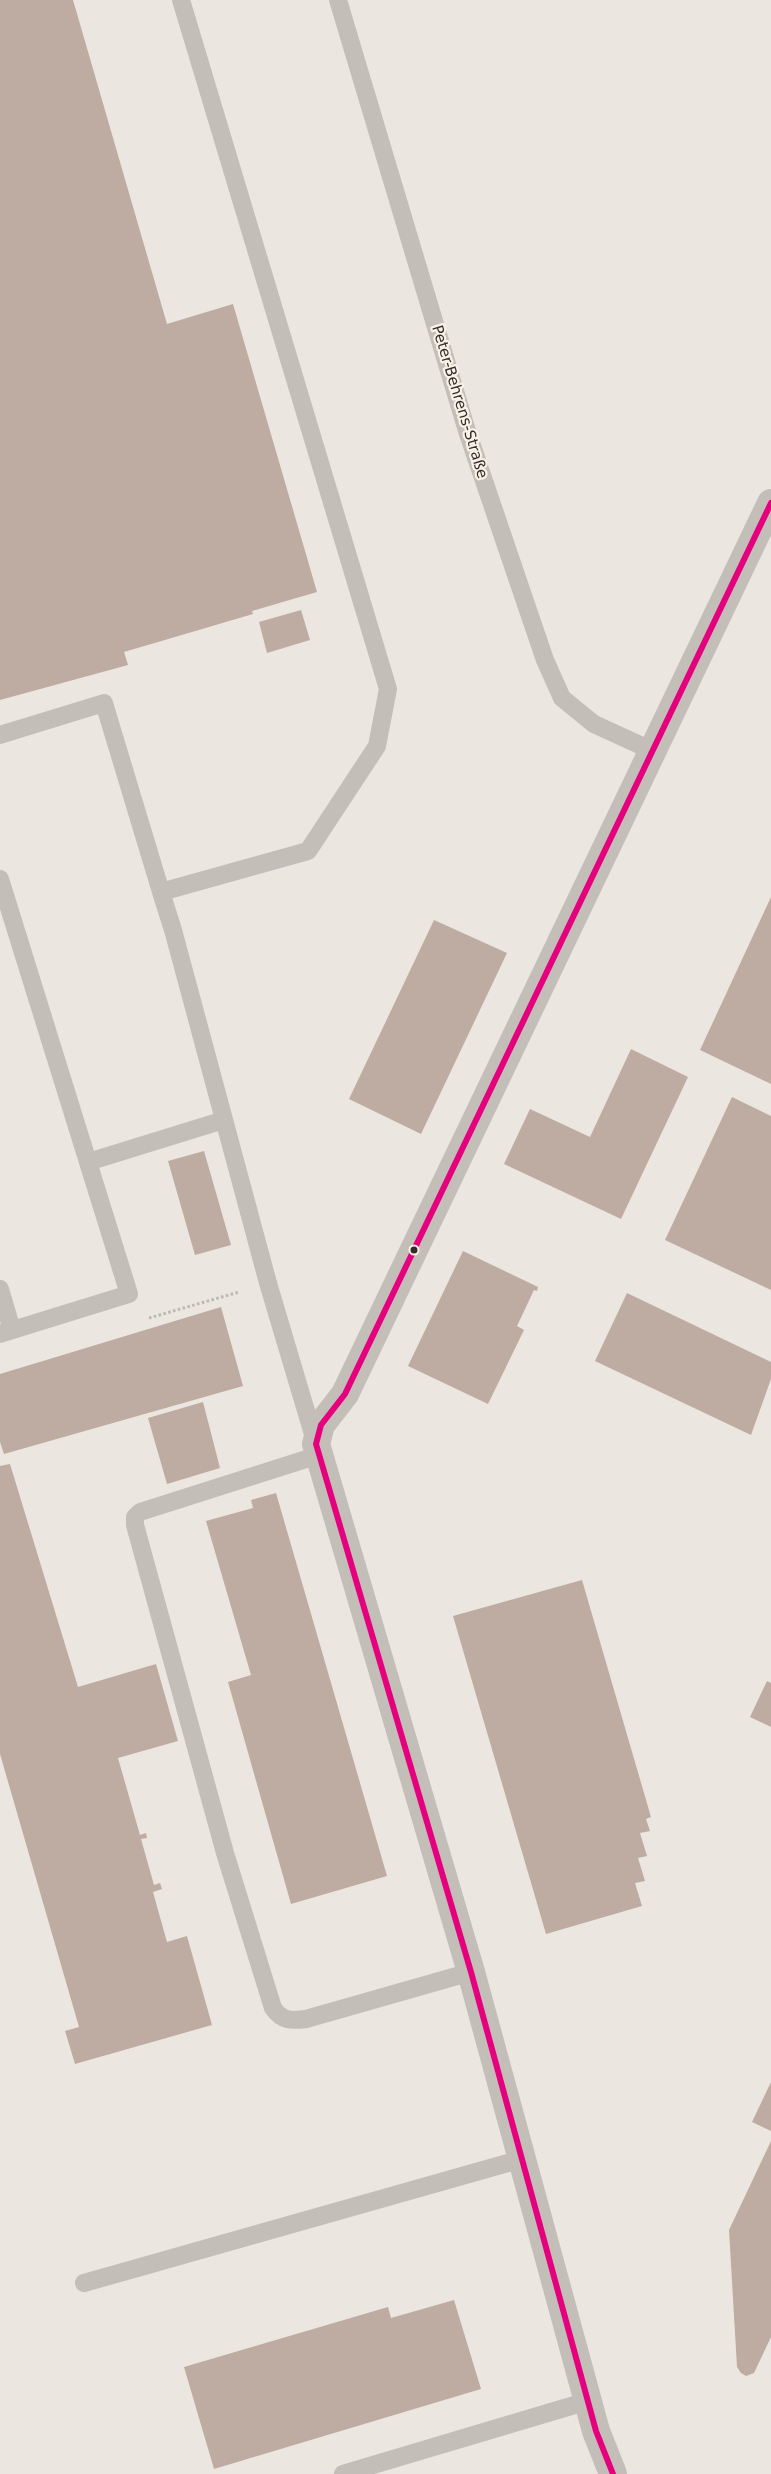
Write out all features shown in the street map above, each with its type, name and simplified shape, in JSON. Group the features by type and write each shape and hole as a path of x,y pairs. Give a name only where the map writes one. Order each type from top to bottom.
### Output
{"street":[{"path":"613,2474 596,2431 471,1972 317,1449 321,1426 345,1394 771,503"}],"lane":[{"path":"161,892 308,852 376,746 388,689 181,0"},
{"name":"Peter-Behrens-Straße","path":"338,0 467,431 546,660 562,698 594,724 653,751"},
{"path":"0,735 104,703 174,930 268,1283 317,1449 140,1512 135,1517 135,1525 225,1853 273,2008 279,2016 289,2021 306,2019 471,1972"},
{"path":"0,879 129,1294 6,1332 0,1289"},
{"path":"88,1162 224,1120"},
{"path":"84,2283 522,2159"},
{"path":"343,2474 588,2401"}],"building":[{"path":"0,0 73,0 167,324 233,304 317,592 252,611 253,614 124,652 128,665 0,700"},
{"path":"301,610 310,640 267,653 259,622"},
{"path":"771,897 771,1084 700,1050"},
{"path":"434,920 507,953 421,1134 349,1099"},
{"path":"631,1049 688,1077 621,1219 504,1164 530,1109 590,1137"},
{"path":"732,1097 771,1116 771,1290 665,1240"},
{"path":"204,1151 231,1245 195,1255 168,1161"},
{"path":"463,1251 538,1287 537,1291 534,1290 517,1326 524,1330 488,1404 408,1366"},
{"path":"627,1293 771,1362 771,1379 751,1435 595,1361"},
{"path":"221,1307 243,1386 4,1454 0,1442 0,1374"},
{"path":"203,1402 220,1468 167,1484 148,1418"},
{"path":"10,1464 78,1687 156,1664 178,1741 118,1758 140,1835 146,1833 147,1838 141,1839 154,1885 160,1883 162,1889 153,1892 167,1942 187,1936 212,2025 75,2064 65,2031 79,2027 0,1754 0,1466"},
{"path":"276,1493 387,1876 291,1904 228,1682 251,1675 206,1521 253,1508 251,1500"},
{"path":"582,1580 651,1817 646,1819 650,1831 640,1833 647,1856 638,1858 645,1881 635,1883 642,1906 546,1934 453,1616"},
{"path":"767,1681 771,1683 771,1727 750,1717"},
{"path":"771,2082 771,2131 752,2122"},
{"path":"771,2141 771,2337 754,2373 746,2376 737,2367 729,2230"},
{"path":"454,2300 481,2389 214,2469 184,2367 388,2307 391,2318"}],"transit line":[{"path":"613,2474 596,2431 471,1972 316,1444 321,1425 345,1394 771,503"}]}
